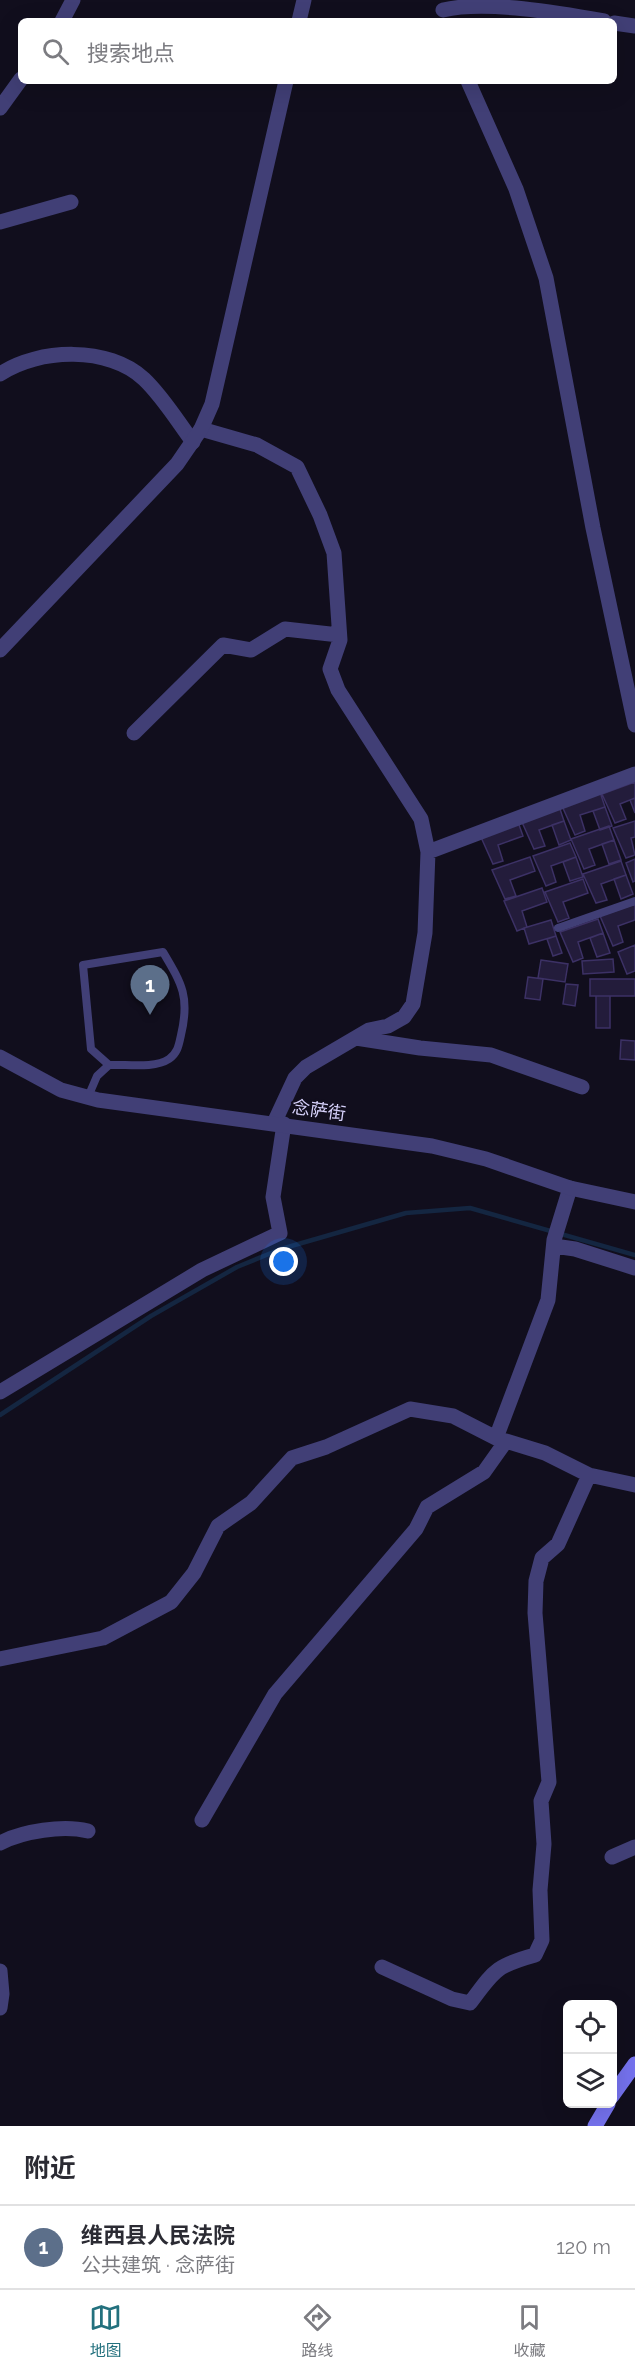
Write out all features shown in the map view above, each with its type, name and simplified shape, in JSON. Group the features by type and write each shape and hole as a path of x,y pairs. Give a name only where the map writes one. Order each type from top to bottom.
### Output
{"main road":[{"path":"617,2089 635,2064"},
{"path":"595,2126 605,2108"}],"street":[{"path":"64,18 73,0"},
{"path":"300,18 304,0"},
{"path":"443,10 463,5 588,18"},
{"path":"617,23 635,26"},
{"path":"0,108 18,83"},
{"path":"0,650 177,464 197,436 212,404 285,84"},
{"path":"469,84 516,189 546,278 593,528 635,725"},
{"path":"0,222 71,202"},
{"path":"0,374 51,355 98,357 129,368 145,380 197,436 257,445 297,467 320,515 334,553 339,635 330,669 338,690 421,819 428,852 425,933 413,1004 404,1017 323,1055 295,1078 279,1123 273,1197 280,1233 184,1280 0,1392"},
{"path":"134,733 224,645 251,650 285,630 339,635"},
{"path":"428,852 635,774"},
{"path":"356,1038 491,1055 582,1087"},
{"name":"念萨街","path":"0,1058 61,1090 88,1097 432,1146 486,1159 570,1188 635,1202"},
{"path":"202,1820 275,1694 409,1538 428,1507 484,1472 501,1439 548,1300 554,1243 570,1188"},
{"path":"554,1243 635,1268"},
{"path":"0,1659 103,1638 171,1602 194,1574 218,1526 251,1503 292,1458 326,1447 410,1409 453,1416 501,1439 545,1453 589,1475 635,1485"},
{"path":"382,1967 452,1999 470,2003 489,1975 507,1963 535,1955 542,1940 540,1890 544,1844 541,1801 549,1782 535,1613 536,1581 542,1558 558,1544 589,1475"},
{"path":"0,1843 10,1838 72,1828 88,1831"},
{"path":"612,1857 635,1847"},
{"path":"0,1977 0,2008"}],"lane":[{"path":"558,928 635,901"},
{"path":"88,1097 98,1076 109,1065 158,1064 168,1060 177,1051 187,1011 180,981 164,952 83,965 91,1049 109,1065"}],"building":[{"path":"635,782 635,798 620,804 626,819 615,823 602,794"},
{"path":"600,792 605,807 580,815 585,831 575,835 562,806"},
{"path":"635,798 635,813 630,800"},
{"path":"559,806 564,821 539,830 545,846 534,849 521,820"},
{"path":"605,807 612,826 600,830 593,811"},
{"path":"564,821 571,840 559,845 552,825"},
{"path":"635,821 635,837 631,838 635,855 626,858 613,828"},
{"path":"518,822 523,836 498,845 503,861 493,864 480,835"},
{"path":"609,826 614,840 589,849 595,865 584,869 571,839"},
{"path":"614,840 621,860 609,864 602,844"},
{"path":"570,843 576,857 551,866 556,882 546,886 533,856"},
{"path":"530,857 535,871 510,880 516,896 505,899 492,870"},
{"path":"576,857 583,877 570,881 563,862"},
{"path":"635,859 635,881 633,882 626,863"},
{"path":"621,861 626,875 601,884 607,900 596,903 583,874"},
{"path":"626,875 633,894 621,899 614,879"},
{"path":"583,879 588,893 563,902 569,918 558,922 545,892"},
{"path":"542,888 547,902 522,911 527,927 517,931 504,901"},
{"path":"635,904 635,920 618,926 623,942 613,946 600,916"},
{"path":"598,919 603,933 578,942 583,958 573,962 560,932"},
{"path":"551,920 556,936 529,944 524,928"},
{"path":"603,933 610,953 597,957 590,938"},
{"path":"556,936 562,953 553,956 547,939"},
{"path":"635,945 635,971 627,974 618,952"},
{"path":"613,959 614,972 583,974 582,961"},
{"path":"541,960 568,964 565,982 538,978"},
{"path":"528,977 543,979 540,1000 525,998"},
{"path":"590,979 635,979 635,996 590,996"},
{"path":"566,984 578,985 575,1006 563,1004"},
{"path":"596,996 610,996 610,1028 596,1028"},
{"path":"621,1040 635,1041 635,1060 620,1059"}],"waterway":[{"path":"0,1415 151,1316 237,1267 281,1249 406,1213 470,1208 635,1255"}],"place":[{"name":"维西县人民法院","path":"150,1015"}]}
